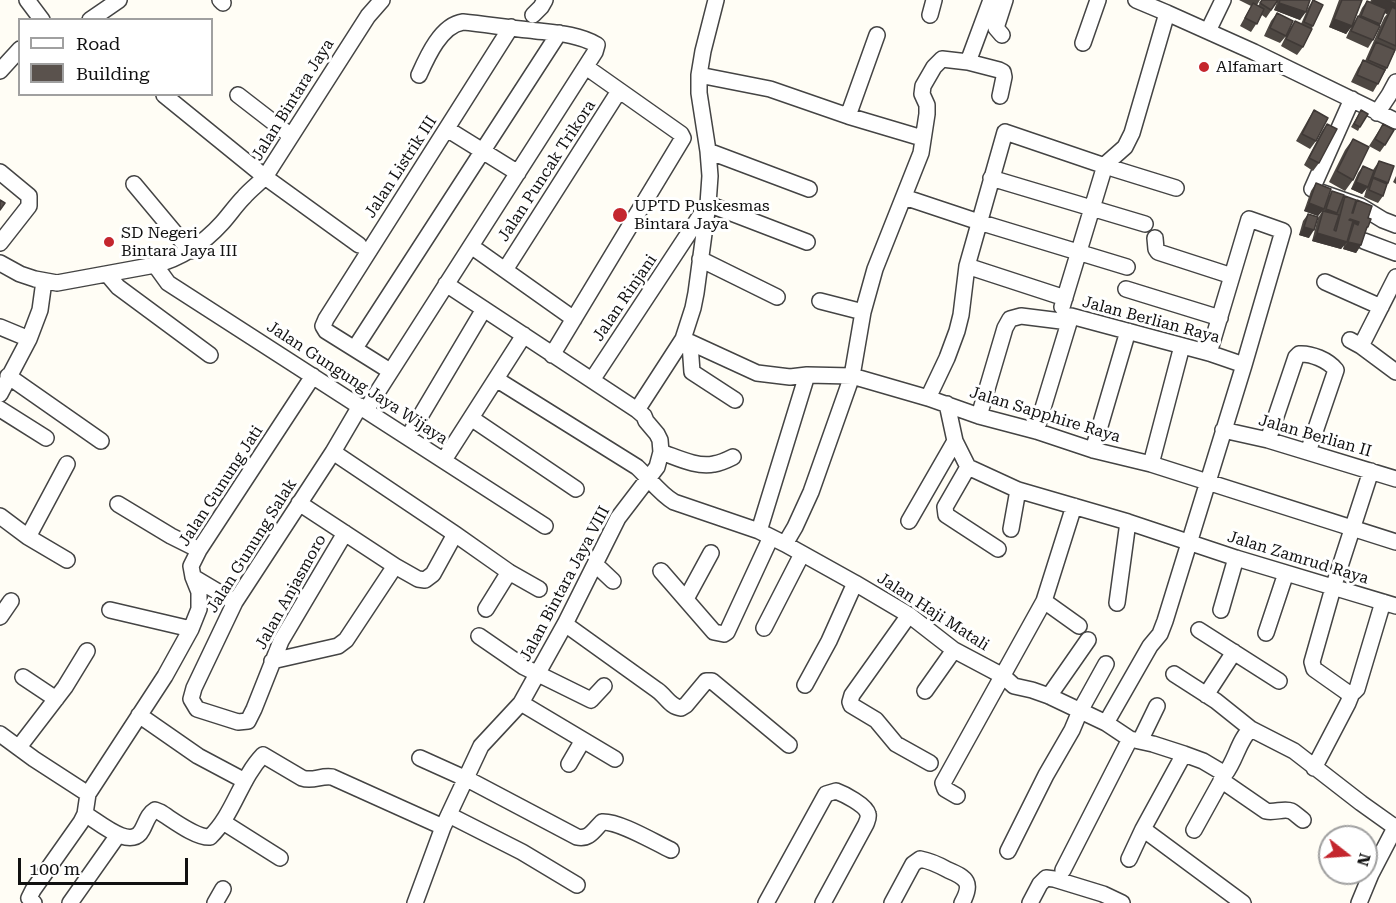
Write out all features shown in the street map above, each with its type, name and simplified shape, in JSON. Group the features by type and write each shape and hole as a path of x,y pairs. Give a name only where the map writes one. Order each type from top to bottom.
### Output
{"street":[{"path":"27,0 40,18"},
{"path":"93,18 118,0"},
{"name":"Jalan Bintara Jaya","path":"0,263 20,274 57,283 154,266 190,251 206,239 243,197 265,177 363,24 382,0"},
{"path":"533,15 545,0"},
{"path":"716,0 699,75 699,93 710,176 708,204 687,341 692,372 735,400"},
{"path":"968,62 991,0"},
{"path":"1002,35 996,28 996,24 1005,0"},
{"path":"1083,43 1098,0"},
{"path":"1208,31 1223,0"},
{"path":"1144,1 1396,121"},
{"path":"966,266 1063,303 1105,166 1125,147 1132,133 1167,13"},
{"path":"390,371 355,348 559,33 456,23 437,42 419,75"},
{"name":"Jalan Listrik III","path":"355,348 326,331 323,326 511,27"},
{"name":"Jalan Gunung Salak","path":"197,709 191,699 194,688 235,602 333,452 390,371 596,52 597,45 589,40 559,33"},
{"path":"848,116 878,35"},
{"path":"0,71 18,51"},
{"path":"785,544 811,492 852,376 863,312 881,250 921,153 927,114 927,105 922,94 926,80 942,59 968,62 1003,72 1000,96"},
{"path":"586,67 683,135 704,130"},
{"path":"699,75 770,89 922,138"},
{"path":"1377,113 1396,82"},
{"name":"Jalan Puncak Trikora","path":"505,270 619,91"},
{"path":"238,95 291,136"},
{"path":"165,96 265,177 358,245"},
{"path":"1352,99 1312,189 1360,207 1396,225"},
{"path":"447,129 518,173"},
{"path":"928,398 950,352 957,331 966,266 1005,132 1176,188"},
{"path":"552,354 683,141 683,135"},
{"path":"708,151 809,189"},
{"path":"0,172 28,196 30,201 29,206 0,243"},
{"path":"991,178 1145,224"},
{"path":"134,184 190,251"},
{"path":"904,196 979,222 1127,267"},
{"path":"708,204 807,242"},
{"name":"Jalan Rinjani","path":"592,380 708,204"},
{"path":"1106,723 1150,646 1160,634 1165,621 1283,231 1249,219 1209,353"},
{"path":"1155,238 1158,252 1232,276"},
{"path":"1364,241 1396,253"},
{"path":"471,246 574,319"},
{"path":"700,259 777,297"},
{"name":"Jalan Gungung Jaya Wijaya","path":"154,266 168,283 545,526"},
{"path":"103,275 116,290 164,331"},
{"path":"1396,277 1381,307 1355,343 1396,372"},
{"path":"0,394 29,339 40,310 44,281"},
{"path":"1325,282 1381,307"},
{"path":"446,284 637,410 657,434 661,452 706,465 713,465 733,457"},
{"path":"1126,289 1220,318"},
{"path":"116,290 210,355"},
{"path":"820,301 863,312"},
{"path":"408,437 484,309"},
{"name":"Jalan Berlian Raya","path":"979,416 1005,328 1010,320 1021,316 1069,322 1071,316 1209,353 1244,365"},
{"path":"1036,431 1069,322"},
{"path":"0,327 29,339"},
{"path":"1093,450 1128,331"},
{"path":"444,460 524,335"},
{"path":"637,410 687,341"},
{"name":"Jalan Sapphire Raya","path":"687,341 757,373 790,376 852,376 1093,450 1151,464 1396,542"},
{"path":"1151,464 1182,346"},
{"path":"1268,440 1296,357 1303,353 1332,365 1336,370 1308,452"},
{"path":"661,572 714,632 721,634 727,632 765,534 807,375"},
{"path":"8,376 100,441"},
{"name":"Jalan Gunung Jati","path":"88,794 165,676 190,629 199,609 199,592 191,566 199,550 313,376"},
{"name":"Jalan Haji Matali","path":"496,379 637,467 665,496 674,502 765,534 785,544 909,615 954,650 1003,676 1014,686 1049,696 1106,723 1135,740 1203,761 1266,811 1291,811 1304,820"},
{"path":"947,404 955,441 969,467 944,510 946,515 998,549"},
{"path":"0,409 46,438"},
{"path":"471,418 576,489"},
{"name":"Jalan Berlian II","path":"1223,430 1268,440 1396,479"},
{"path":"909,521 955,441"},
{"path":"333,452 509,572 538,589"},
{"name":"Jalan Bintara Jaya VIII","path":"415,903 446,821 481,746 521,703 565,624 618,518 657,467 661,452"},
{"path":"28,537 67,464"},
{"name":"Jalan Zamrud Raya","path":"969,467 1018,490 1390,604"},
{"path":"1352,693 1348,693 1314,669 1312,662 1371,471"},
{"path":"1011,529 1018,490"},
{"path":"299,503 418,579 425,580 433,574 455,534"},
{"path":"118,504 199,550"},
{"path":"957,796 945,789 943,783 1044,601 1074,506"},
{"path":"0,516 28,537 67,560"},
{"path":"1117,603 1128,522"},
{"name":"Jalan Anjasmoro","path":"197,709 238,722 248,721 281,641 345,533"},
{"path":"686,599 711,552"},
{"path":"764,628 802,554"},
{"path":"1221,610 1236,558"},
{"path":"595,564 613,581"},
{"path":"272,661 338,646 346,640 395,566"},
{"path":"486,609 509,572"},
{"path":"1266,633 1286,573"},
{"path":"193,578 235,602"},
{"path":"806,685 855,583"},
{"path":"0,617 11,601"},
{"path":"1044,601 1079,626"},
{"path":"1314,768 1352,693 1357,689 1390,604"},
{"path":"110,610 190,629"},
{"path":"909,615 852,695 850,702 851,705 876,720 896,744 930,762"},
{"path":"565,624 663,694 676,708 686,705 706,681 712,681 789,745"},
{"path":"1199,630 1279,681"},
{"path":"479,636 524,667 591,699 604,686"},
{"path":"1049,696 1088,640"},
{"path":"925,691 954,650"},
{"path":"18,747 56,699 87,651"},
{"path":"1206,695 1234,652"},
{"path":"1008,850 1106,664"},
{"path":"1174,674 1251,729 1294,751 1396,827 1371,874 1359,903"},
{"path":"23,677 56,699"},
{"path":"521,703 615,759"},
{"path":"1063,870 1135,740 1157,706"},
{"path":"139,716 198,756 245,781"},
{"path":"1194,830 1231,766 1245,735 1251,729"},
{"path":"0,734 88,794 85,814 33,890 30,901"},
{"path":"569,764 583,740"},
{"path":"1129,859 1184,754"},
{"path":"85,814 118,835 129,839 140,834 151,813 155,810 207,838 223,822 245,781 263,755 302,778 309,780 332,777 522,852 577,885"},
{"path":"420,758 466,779 576,837 588,837 605,821 619,825 671,850"},
{"path":"766,903 826,794 836,791 863,806 868,817 823,903"},
{"path":"223,822 280,858"},
{"path":"1143,829 1243,903"},
{"path":"70,903 118,835"},
{"path":"891,903 913,864 920,859 962,876 967,883 968,893 962,903"},
{"path":"1030,903 1040,884 1046,878 1101,898 1122,903"},
{"path":"215,903 223,889"}],"building":[{"path":"1262,0 1278,0 1271,10 1260,3"},
{"path":"1280,0 1310,0 1306,12 1279,3"},
{"path":"1313,0 1323,5 1313,26 1304,22"},
{"path":"1342,0 1362,0 1352,26 1334,19"},
{"path":"1367,1 1386,9 1380,24 1361,16"},
{"path":"1253,3 1264,9 1257,24 1245,18"},
{"path":"1392,7 1396,9 1396,46 1378,38"},
{"path":"1277,13 1293,21 1286,36 1270,28"},
{"path":"1358,16 1380,26 1373,40 1351,31"},
{"path":"1295,21 1312,29 1303,47 1286,39"},
{"path":"1376,42 1395,50 1387,68 1368,60"},
{"path":"1363,60 1385,70 1378,84 1357,75"},
{"path":"1314,110 1328,118 1316,141 1302,134"},
{"path":"1361,110 1368,114 1360,127 1354,124"},
{"path":"1327,124 1337,129 1319,163 1309,158"},
{"path":"1383,124 1394,130 1385,145 1375,139"},
{"path":"1353,139 1369,147 1353,180 1337,171"},
{"path":"1379,161 1394,166 1388,183 1373,177"},
{"path":"1363,166 1374,171 1368,187 1356,182"},
{"path":"1373,178 1387,184 1383,196 1369,190"},
{"path":"1316,183 1331,189 1324,209 1309,203"},
{"path":"1332,191 1344,195 1337,213 1326,209"},
{"path":"1345,196 1356,200 1352,213 1357,200 1372,206 1368,218 1371,219 1361,245 1348,242 1354,223 1358,225 1359,222 1350,219 1353,221 1347,242 1317,233 1323,211 1339,215 1334,230 1336,231"},
{"path":"0,200 5,203 0,210"},
{"path":"1308,214 1318,217 1314,230 1304,227"}],"place":[{"name":"Alfamart","path":"1204,67"},
{"name":"UPTD Puskesmas Bintara Jaya","path":"620,215"},
{"name":"SD Negeri Bintara Jaya III","path":"109,242"}]}
